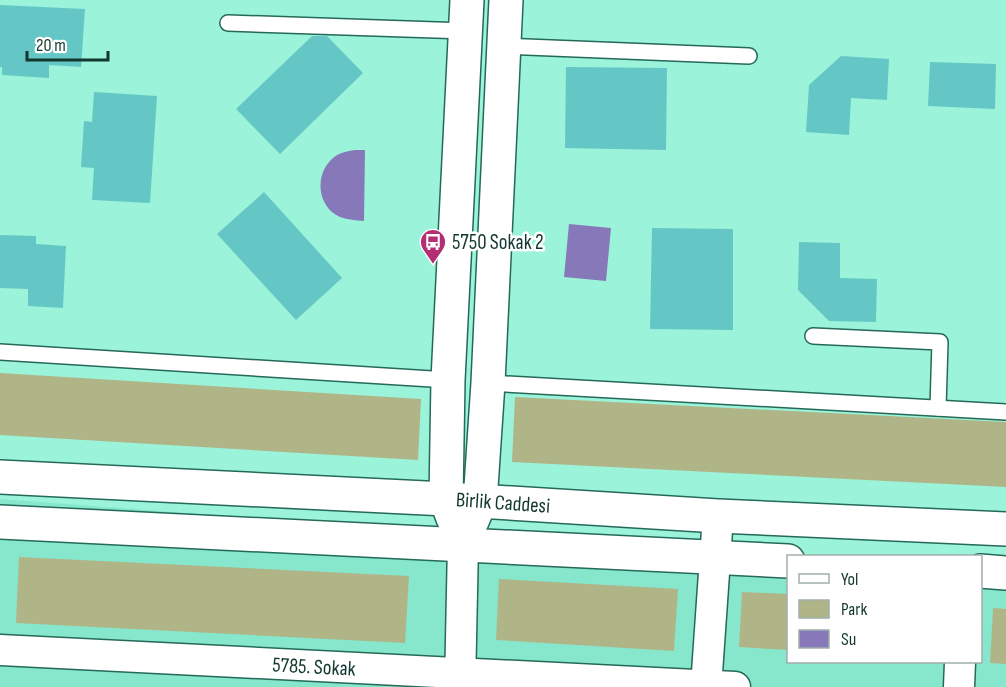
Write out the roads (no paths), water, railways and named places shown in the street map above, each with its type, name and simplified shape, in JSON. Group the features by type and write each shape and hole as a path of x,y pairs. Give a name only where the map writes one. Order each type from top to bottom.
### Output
{"street":[{"path":"461,681 463,544 480,502 488,382 506,0"},
{"path":"463,544 446,499 448,380 466,16"},
{"name":"Birlik Caddesi","path":"0,477 446,499 718,516 1006,529"},
{"path":"716,686 718,516"},
{"name":"Birlik Caddesi","path":"0,522 787,561"},
{"path":"982,571 1006,573"},
{"name":"5785. Sokak","path":"0,650 461,681 716,686"},
{"path":"959,687 960,663"}],"lane":[{"path":"228,23 466,16"},
{"path":"504,46 749,56"},
{"path":"813,336 940,342 938,408"},
{"path":"0,352 448,380"},
{"path":"488,382 1006,412"}],"water":[{"path":"355,150 365,150 364,221 343,218 332,212 321,190 321,181 327,165 338,155"},
{"path":"569,224 611,228 606,281 564,277"}],"place":[{"name":"5750 Sokak 2","path":"433,265"}]}
